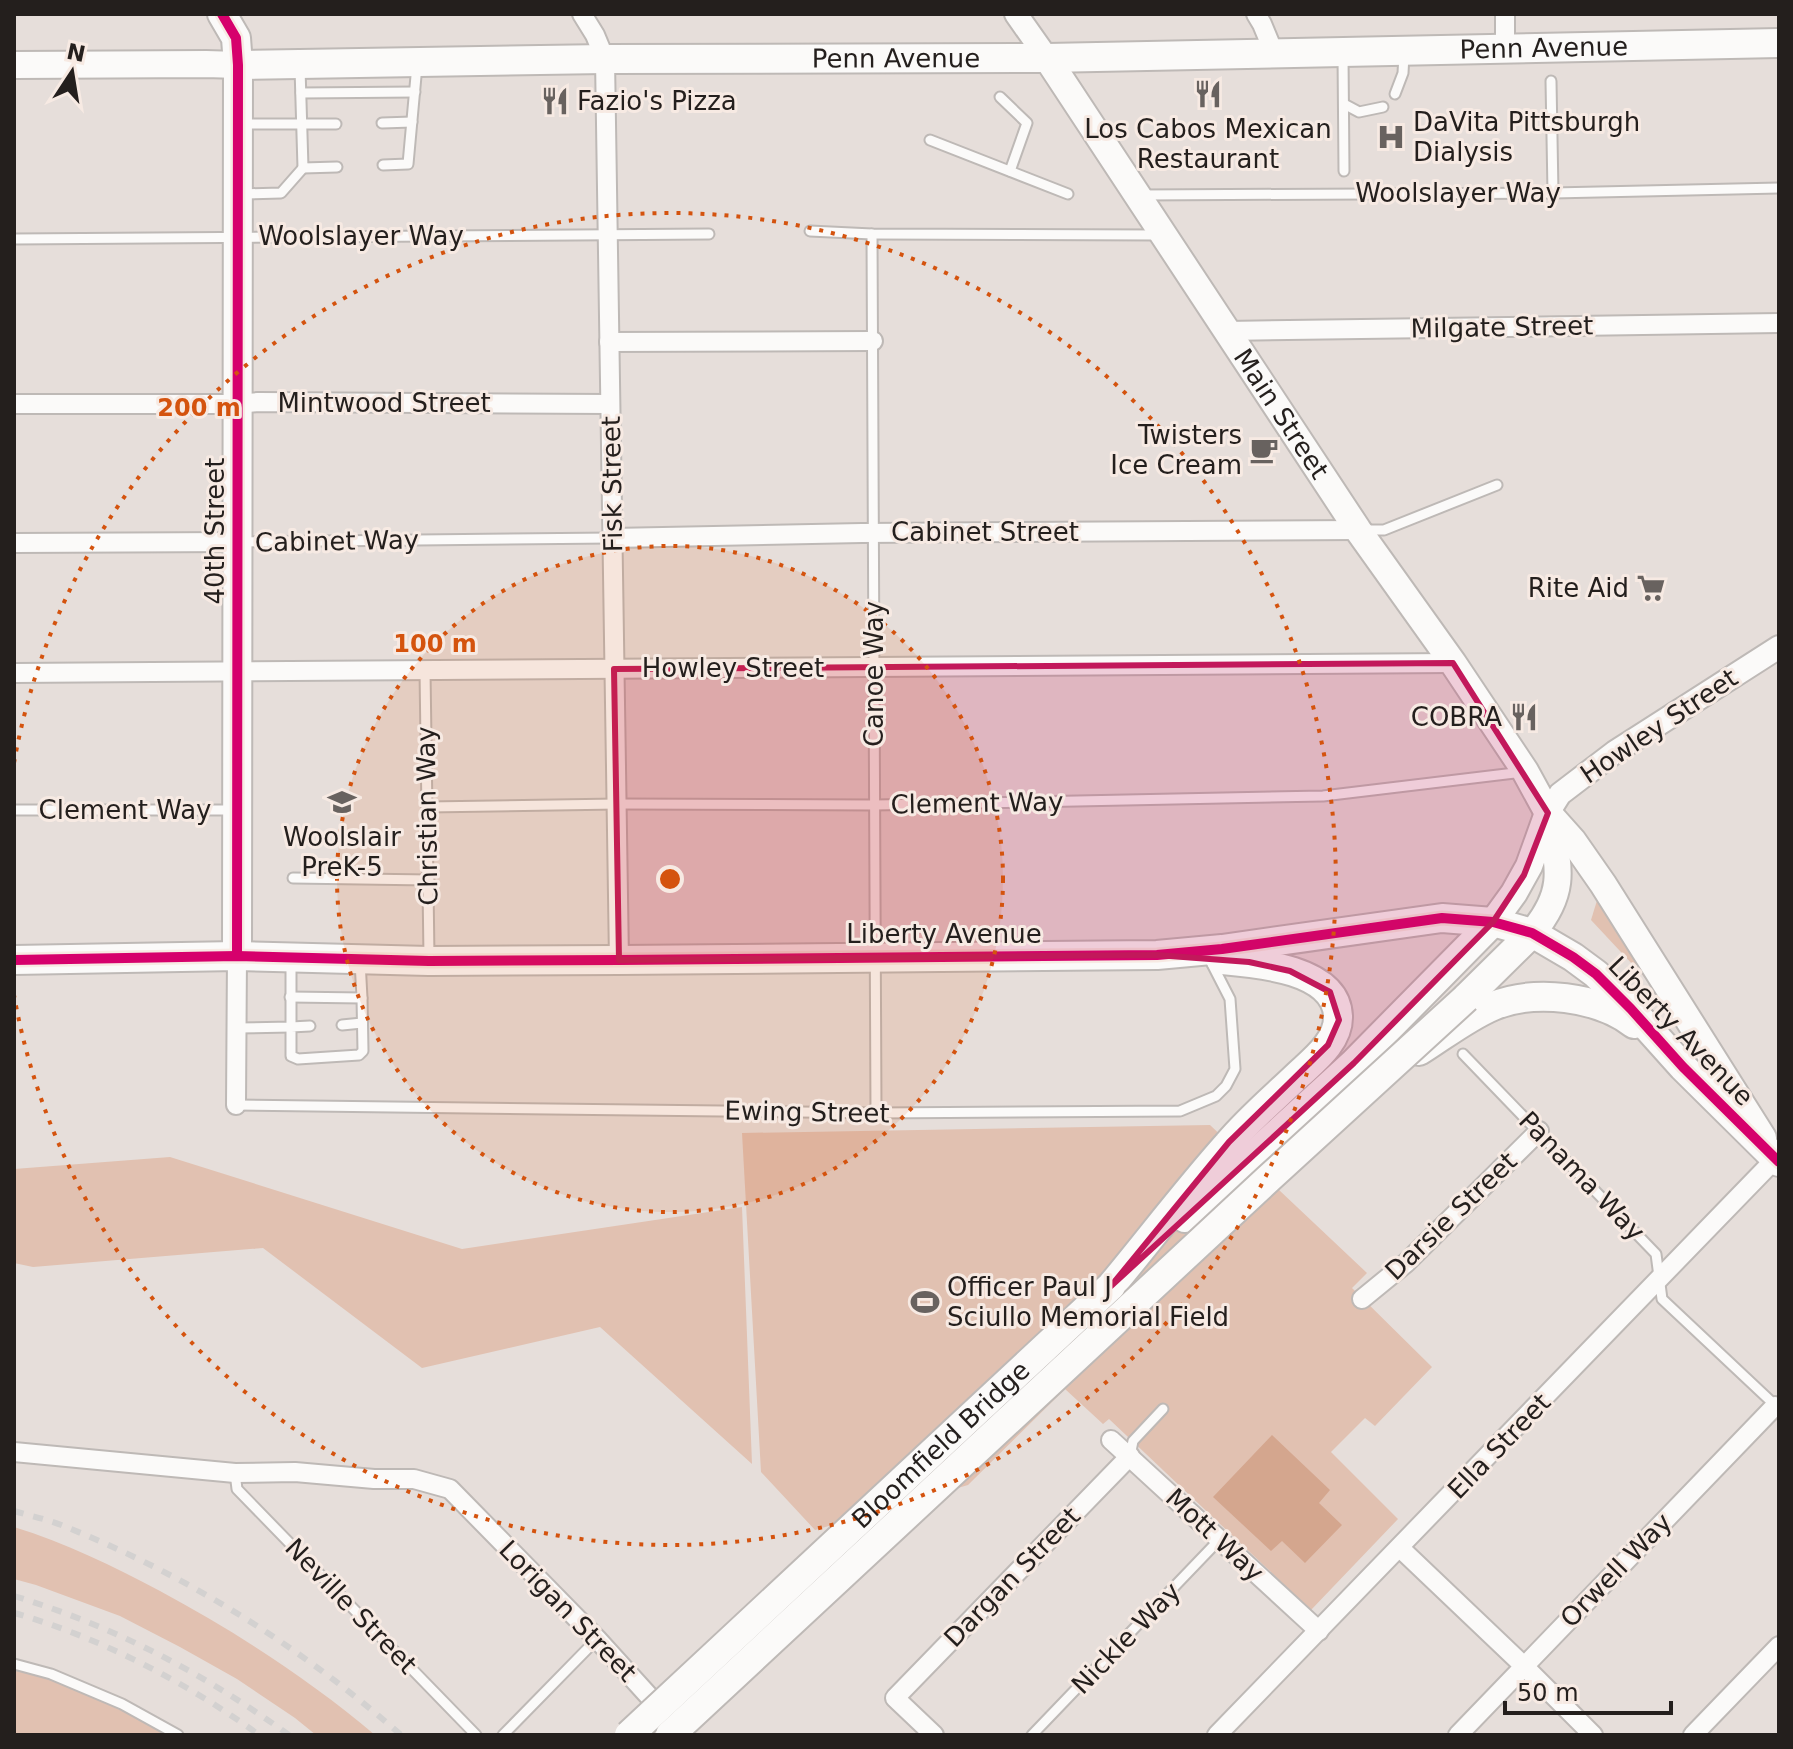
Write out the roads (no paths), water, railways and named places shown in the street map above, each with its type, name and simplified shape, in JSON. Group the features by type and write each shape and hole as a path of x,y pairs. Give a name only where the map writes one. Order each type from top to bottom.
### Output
{"main road":[{"name":"40th Street","path":"222,14 236,38 238,65 237,956"},
{"name":"Penn Avenue","path":"14,65 1047,58 1779,43"},
{"name":"Main Street","path":"1047,58 1358,530 1525,771 1548,813 1573,841 1603,884 1778,1158"},
{"name":"Main Street","path":"1532,933 1544,920 1557,894 1558,872 1548,813"},
{"path":"1493,922 1529,866 1548,813"},
{"name":"Liberty Avenue","path":"14,960 237,956 429,961 1206,955 1442,918 1493,922 1532,933 1596,974 1683,1067 1778,1158"},
{"name":"Bloomfield Bridge","path":"629,1735 1354,1063 1493,922"},
{"name":"Bloomfield Bridge","path":"670,1735 1388,1070 1471,1007 1532,933"},
{"path":"1111,1286 1229,1142 1328,1045 1339,1020 1337,1005 1330,992 1314,981 1290,971 1206,955"},
{"path":"1471,1007 1542,997 1583,1001 1631,1021 1683,1067"}],"street":[{"name":"Fisk Street","path":"582,14 605,59 619,960"},
{"name":"Main Street","path":"1016,14 1047,58"},
{"path":"1256,14 1274,53"},
{"path":"1505,14 1505,49"},
{"name":"Milgate Street","path":"1226,331 1779,323"},
{"path":"609,342 873,341"},
{"name":"Mintwood Street","path":"14,404 610,404"},
{"name":"Cabinet Street","path":"612,538 1358,530"},
{"name":"Cabinet Way","path":"14,543 237,542"},
{"name":"Howley Street","path":"1548,813 1560,794 1615,752 1779,647"},
{"name":"Howley Street","path":"14,673 1453,663"},
{"name":"40th Street","path":"236,1105 237,956"},
{"name":"Darsie Street","path":"1362,1299 1406,1263 1539,1131"},
{"name":"Ella Street","path":"1217,1735 1778,1158"},
{"name":"Orwell Way","path":"1458,1735 1777,1408"},
{"name":"Mott Way","path":"1111,1440 1319,1631"},
{"path":"14,1452 235,1473"},
{"name":"Dargan Street","path":"934,1735 895,1698 1130,1456"},
{"name":"Lorigan Street","path":"235,1473 295,1472 414,1479 450,1489 597,1639 684,1735"},
{"path":"1400,1548 1593,1735"},
{"path":"1693,1735 1779,1646"}],"lane":[{"path":"1395,94 1403,73 1404,51"},
{"path":"1343,52 1344,171"},
{"path":"383,165 408,164 417,62"},
{"path":"237,194 281,193 303,168 300,65"},
{"path":"1551,81 1553,193"},
{"path":"301,93 415,92"},
{"path":"1000,97 1027,123 1010,171"},
{"path":"1344,104 1359,112 1383,107"},
{"path":"382,123 412,122"},
{"path":"238,124 336,124"},
{"path":"930,140 1068,194"},
{"path":"303,168 337,167"},
{"name":"Woolslayer Way","path":"1136,195 1553,193 1779,188"},
{"path":"810,231 1164,235"},
{"name":"Woolslayer Way","path":"14,239 709,234"},
{"name":"Canoe Way","path":"872,234 876,1113"},
{"path":"1358,530 1384,530 1497,485"},
{"name":"Cabinet Way","path":"237,542 612,538"},
{"name":"Christian Way","path":"425,670 429,961"},
{"name":"Clement Way","path":"428,807 875,805 1323,796 1525,771"},
{"name":"Clement Way","path":"14,810 236,810"},
{"path":"293,878 429,880"},
{"name":"Ewing Street","path":"236,1105 876,1113 1180,1111 1216,1096 1226,1086 1235,1069 1230,999 1206,955"},
{"path":"291,958 291,1056 298,1059 353,1057 363,1051 360,959"},
{"path":"290,997 362,998"},
{"path":"342,1025 362,1023"},
{"path":"236,1028 310,1026"},
{"name":"Panama Way","path":"1463,1054 1656,1254 1662,1299 1777,1408"},
{"path":"1130,1456 1133,1441 1163,1409"},
{"name":"Neville Street","path":"235,1473 237,1489 476,1735"},
{"name":"Nickle Way","path":"1032,1735 1219,1540"},
{"path":"503,1735 597,1639"},
{"path":"14,1664 51,1674 122,1704 178,1735"}],"railway":[{"path":"14,1511 112,1546 200,1591 284,1644 401,1735"},
{"path":"14,1596 88,1622 158,1654 224,1691 289,1735"},
{"path":"14,1613 110,1648 173,1680 259,1735"}],"place":[{"name":"Los Cabos Mexican Restaurant","path":"1208,94"},
{"name":"Fazio's Pizza","path":"555,101"},
{"name":"DaVita Pittsburgh Dialysis","path":"1391,137"},
{"name":"Twisters Ice Cream","path":"1264,450"},
{"name":"Rite Aid","path":"1651,588"},
{"name":"COBRA","path":"1524,717"},
{"name":"Woolslair PreK-5","path":"342,802"},
{"name":"Officer Paul J Sciullo Memorial Field","path":"925,1302"}]}
